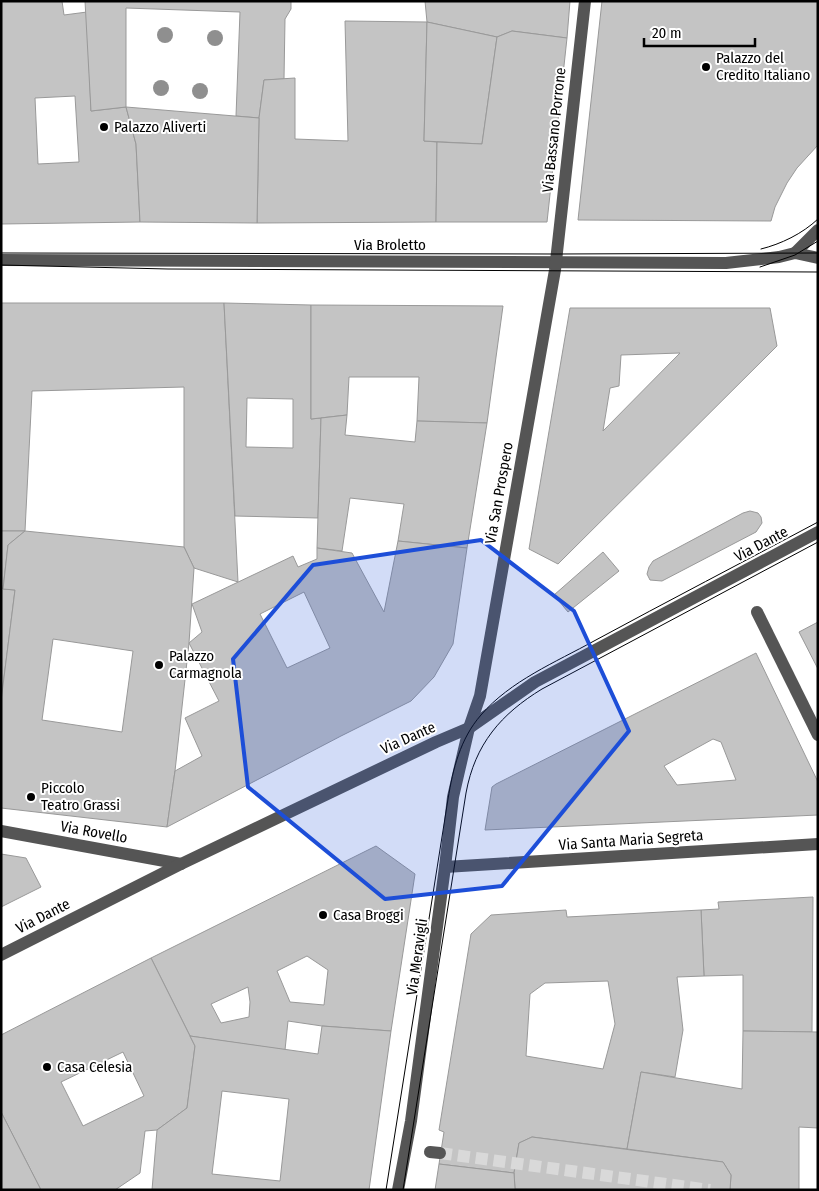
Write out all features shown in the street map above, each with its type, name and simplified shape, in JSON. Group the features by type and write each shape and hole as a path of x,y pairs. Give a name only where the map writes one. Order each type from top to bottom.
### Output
{"street":[{"name":"Via Bassano Porrone","path":"556,262 585,1"},
{"path":"794,254 818,230"},
{"name":"Via Broletto","path":"1,260 726,263 794,254"},
{"path":"794,254 818,258"},
{"name":"Via San Prospero","path":"469,728 480,696 556,262"},
{"name":"Via Dante","path":"1,955 181,864 469,728 535,682 818,532"},
{"path":"757,612 818,735"},
{"name":"Via Meravigli","path":"398,1190 411,1122 453,797 469,728"},
{"name":"Via Rovello","path":"1,831 181,864"},
{"name":"Via Santa Maria Segreta","path":"445,867 818,844"}],"highlighted area":[{"path":"481,540 574,611 629,731 502,886 385,899 248,787 233,659 313,565"}],"building":[{"name":"Palazzo Aliverti","path":"1,1 62,1 64,15 87,12 91,111 126,107 136,144 140,222 1,224","holes":["75,96 79,162 38,164 35,98"]},
{"path":"85,1 291,1 291,9 285,19 284,79 264,80 259,118 236,116 240,12 126,8 126,107 91,111"},
{"path":"425,1 570,1 567,38 512,31 497,37 427,22"},
{"name":"Palazzo del Credito Italiano","path":"602,1 818,1 818,145 797,168 787,183 775,207 771,221 578,220"},
{"path":"345,21 427,22 424,141 437,142 436,222 257,223 259,118 264,80 295,78 295,139 348,141"},
{"path":"427,22 497,37 482,144 424,141"},
{"path":"512,31 567,38 547,222 436,222 437,142 482,144 497,37"},
{"path":"126,107 259,118 257,223 140,222 136,144"},
{"path":"1,303 224,303 238,582 194,568 184,547 184,387 32,391 25,531 1,531"},
{"path":"224,303 311,305 311,419 321,418 318,518 235,516","holes":["247,398 293,399 293,448 246,447"]},
{"path":"311,305 503,306 487,423 417,421 419,377 349,377 347,415 311,419"},
{"path":"570,308 770,308 777,346 558,564 529,549","holes":["680,353 603,431 610,388 619,386 621,355"]},
{"path":"347,415 345,435 415,442 417,421 487,423 467,548 398,541 404,504 350,498 342,551 317,548 321,418"},
{"path":"750,511 758,513 761,517 762,523 756,532 662,581 650,580 647,574 653,561"},
{"path":"1,531 25,531 8,545 3,589 15,590 1,701"},
{"name":"Palazzo Carmagnola","path":"25,531 184,547 194,568 189,643 167,827 1,808 1,701 15,590 3,589 8,545","holes":["53,639 133,651 122,732 42,720"]},
{"path":"398,541 467,548 453,644 434,677 411,701 167,827 175,771 202,756 185,718 219,701 189,643 202,632 192,604 293,556 298,567 317,559 317,548 352,553 384,612","holes":["304,592 330,648 287,668 260,614"]},
{"path":"603,552 619,571 568,612 554,595"},
{"path":"818,622 818,669 799,632"},
{"path":"756,653 818,782 818,815 485,830 492,787","holes":["713,739 721,742 736,780 677,785 664,766"]},
{"name":"Casa Broggi","path":"376,846 415,874 391,1031 322,1026 288,1021 285,1050 190,1036 151,958","holes":["307,956 328,970 324,1005 290,1002 277,971","248,987 249,1017 221,1023 211,1004"]},
{"path":"1,854 26,858 41,887 1,907"},
{"path":"813,897 812,1032 743,1031 743,975 704,976 701,910 719,909 718,902"},
{"path":"566,910 567,917 701,910 704,976 677,977 683,1030 675,1077 641,1072 627,1149 532,1137 519,1143 514,1173 439,1164 444,1132 439,1130 471,934 491,915","holes":["608,981 615,1024 603,1069 526,1056 530,994 545,983"]},
{"name":"Casa Celesia","path":"151,958 195,1046 187,1108 157,1130 145,1131 140,1173 115,1190 41,1190 1,1112 1,1035","holes":["123,1052 144,1096 83,1126 61,1082"]},
{"path":"322,1026 391,1031 369,1190 152,1190 157,1130 187,1108 195,1046 190,1036 318,1054","holes":["222,1091 289,1099 280,1181 212,1174"]},
{"path":"743,1031 818,1032 818,1128 799,1127 799,1190 730,1190 731,1175 723,1162 627,1149 641,1072 742,1089"},
{"path":"1,1112 41,1190 1,1190"},
{"path":"532,1137 723,1162 731,1175 730,1190 515,1189 514,1173 519,1143"},
{"path":"439,1164 514,1173 515,1189 518,1190 435,1190"}],"tunnel":[{"path":"440,1153 710,1190"}],"tram line":[{"path":"761,249 791,238 818,219"},
{"path":"760,267 795,255 818,241"},
{"path":"1,253 818,253"},
{"path":"1,265 168,269 818,272"},
{"path":"386,1190 450,788 458,755 474,724 493,703 519,682 534,673 818,522"},
{"path":"403,1190 466,793 470,775 483,745 502,720 542,689 818,542"}],"place":[{"name":"Palazzo del Credito Italiano","path":"706,67"},
{"name":"Palazzo Aliverti","path":"104,127"},
{"name":"Palazzo Carmagnola","path":"159,665"},
{"name":"Piccolo Teatro Grassi","path":"31,797"},
{"name":"Casa Broggi","path":"323,915"},
{"name":"Casa Celesia","path":"47,1067"}]}
